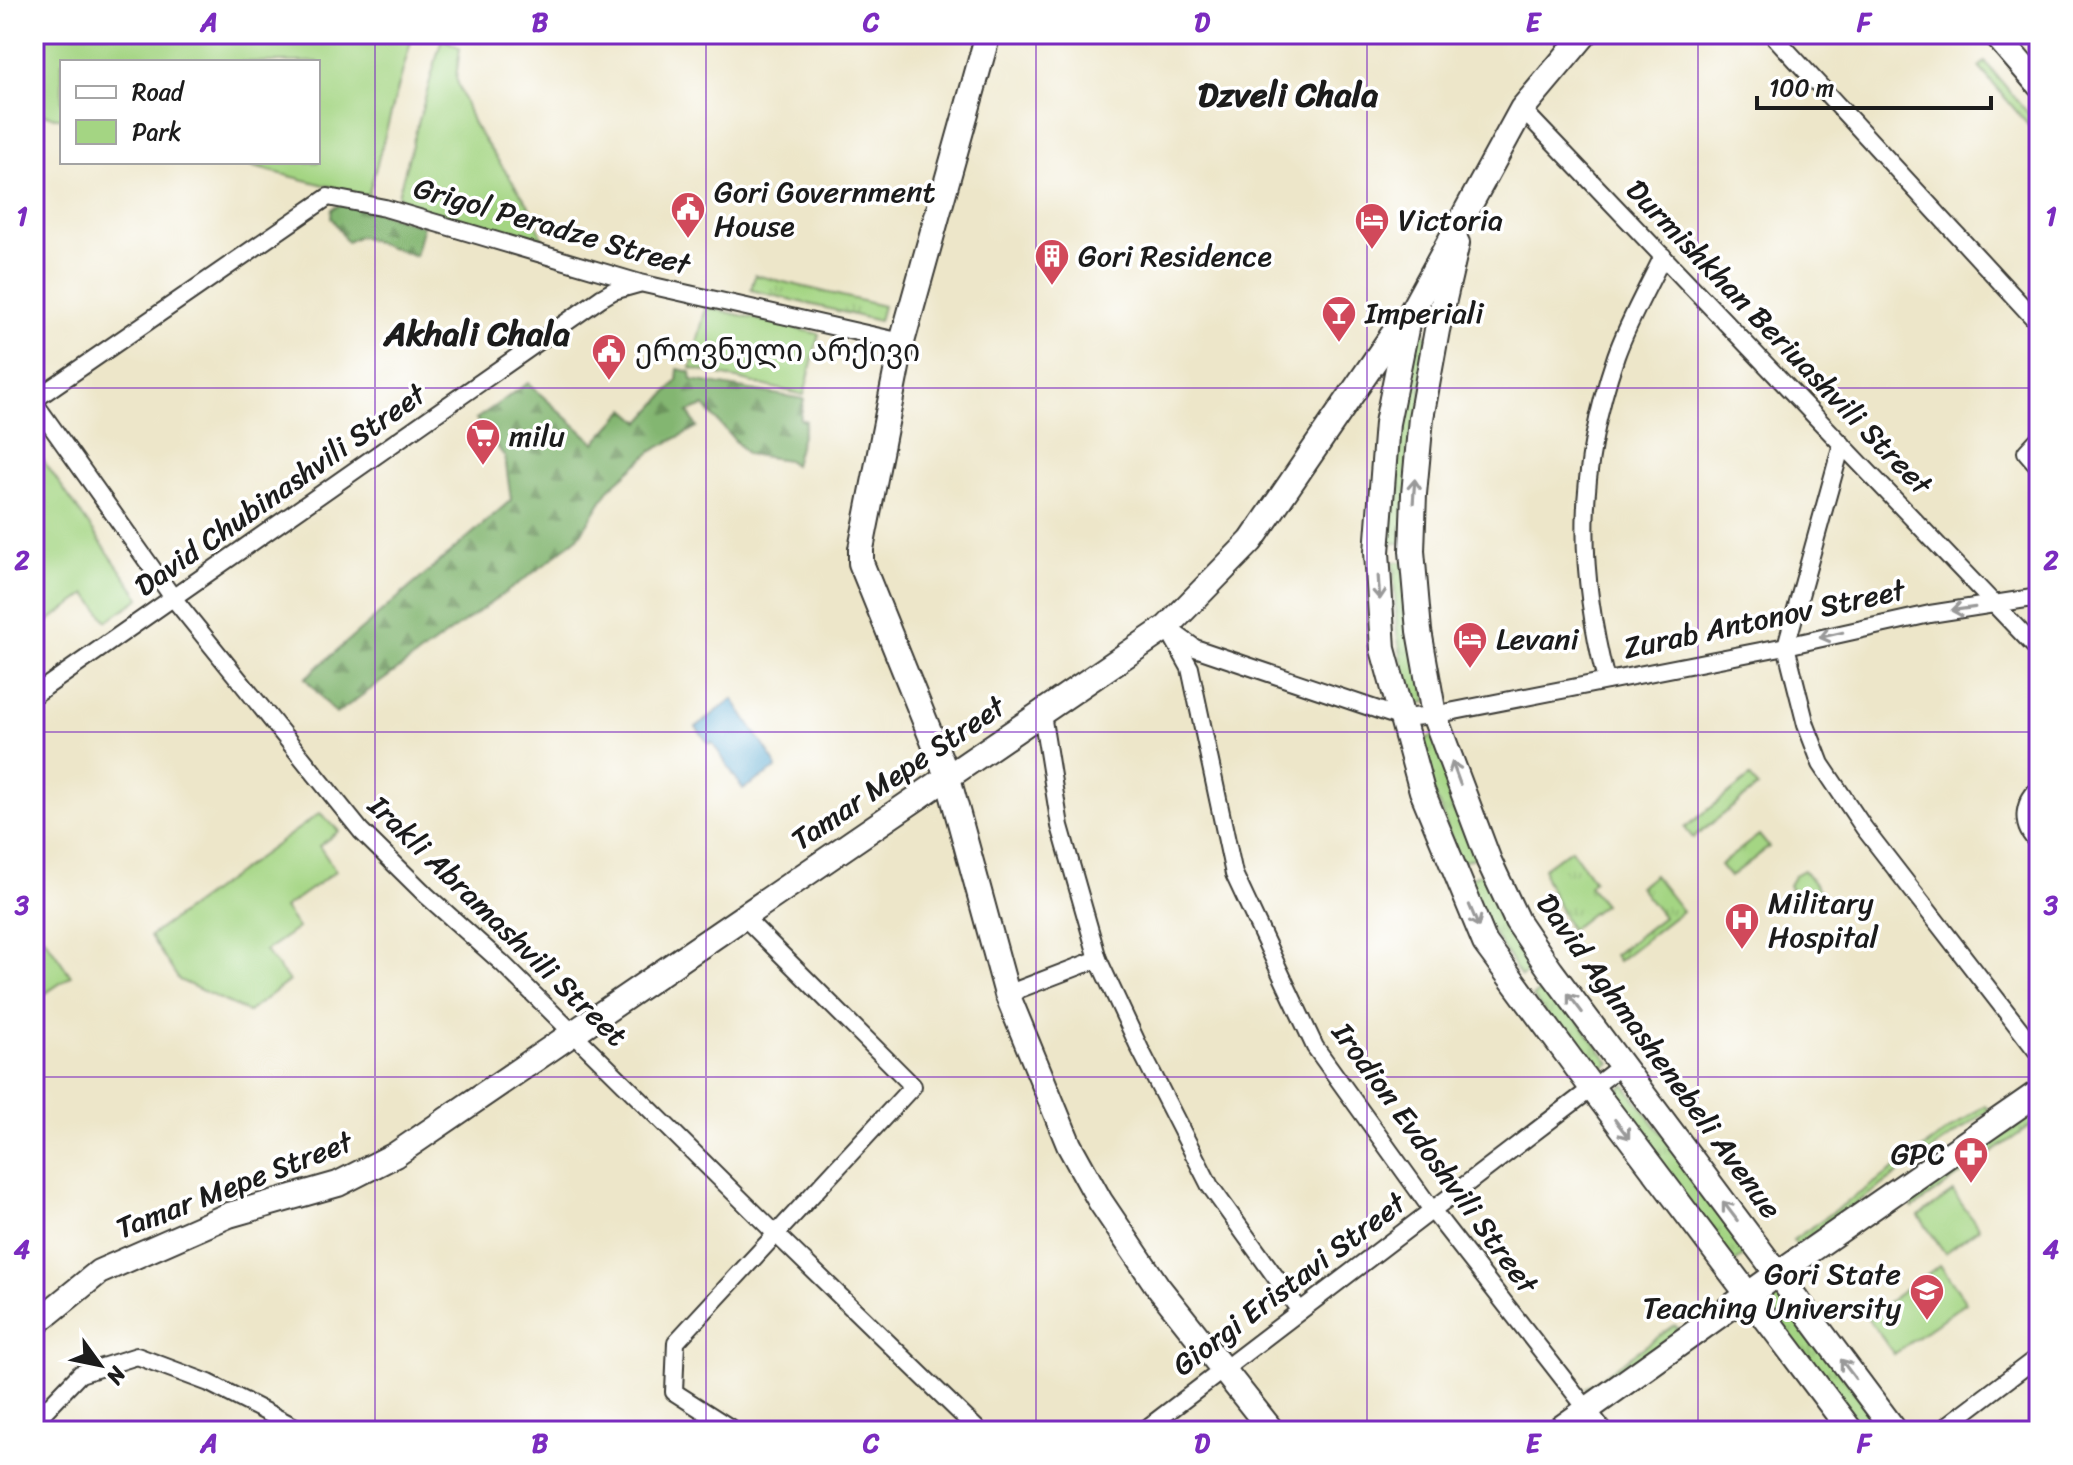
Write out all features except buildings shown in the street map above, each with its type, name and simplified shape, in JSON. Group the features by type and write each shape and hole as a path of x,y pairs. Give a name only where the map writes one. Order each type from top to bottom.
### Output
{"street":[{"path":"988,34 902,342 860,557 900,665 948,778 1007,994 1069,1145 1100,1201 1158,1287 1272,1431"},
{"name":"Tamar Mepe Street","path":"34,1325 99,1272 229,1215 338,1184 395,1155 1167,627 1251,541 1398,327 1409,316 1522,109 1585,34"},
{"path":"1772,34 2039,324"},
{"path":"1995,34 2039,85"},
{"name":"Durmishkhan Beriuashvili Street","path":"1522,109 1995,605"},
{"name":"Grigol Peradze Street","path":"34,401 328,197 385,208 640,283 902,342"},
{"name":"David Aghmashenebeli Avenue","path":"1464,214 1437,330 1421,418 1414,494 1412,551 1419,631 1434,715 1489,861 1517,921 1621,1066 1895,1431"},
{"path":"1606,681 1593,626 1585,571 1584,516 1589,460 1600,406 1617,353 1663,256"},
{"path":"590,267 596,272 602,286 601,298"},
{"name":"David Chubinashvili Street","path":"34,695 601,298 640,283"},
{"path":"1437,330 1432,321 1420,315 1409,316 1387,423 1377,552 1383,649 1422,791 1485,943 1851,1431"},
{"name":"Irakli Abramashvili Street","path":"34,401 174,599 361,831 502,963 979,1431"},
{"path":"1347,404 1360,403 1374,410 1387,423"},
{"path":"2039,438 2026,452 2039,467"},
{"path":"1842,444 1786,646 1806,725 1821,764 1864,828 2039,1054"},
{"path":"1377,552 1412,551"},
{"name":"Zurab Antonov Street","path":"1167,627 1195,648 1402,718 1434,715 1786,646 1930,614 2039,597"},
{"path":"1995,605 2039,651"},
{"name":"Irodion Evdoshvili Street","path":"1167,627 1190,668 1234,874 1315,1047 1432,1210 1604,1431"},
{"path":"1042,714 1060,826 1098,959 1210,1186 1300,1311"},
{"path":"2038,788 2025,808 2025,819 2028,830 2039,843"},
{"path":"1455,874 1489,861"},
{"path":"735,1431 674,1392 676,1342 913,1086 744,917"},
{"path":"1007,994 1098,959"},
{"path":"1521,992 1551,971"},
{"name":"Giorgi Eristavi Street","path":"1143,1431 1621,1066"},
{"path":"1557,1431 2039,1092"},
{"path":"34,1422 80,1374 137,1356 209,1383 303,1431"},
{"path":"1940,1431 2039,1356"}],"green space":[{"path":"34,34 413,34 368,196 242,164 320,164 320,60 60,60 60,118 34,112"},
{"path":"442,38 460,48 456,78 473,124 528,204 549,253 410,211 398,195"},
{"path":"1985,62 2039,126 2039,138 1979,67"},
{"path":"345,202 423,226 415,256 359,236 347,242 331,217 332,209"},
{"path":"755,275 883,306 879,321 751,290"},
{"path":"706,307 819,334 804,395 691,368"},
{"path":"1421,333 1427,335 1408,543 1390,543 1391,473 1398,410 1416,337"},
{"path":"678,369 691,372 692,380 804,399 800,419 806,421 794,465 787,460 747,454 704,406 688,412 697,427 652,451 610,488 580,535 544,565 336,714 305,678 511,500 505,457 476,419 528,383 595,443 626,409 641,422 677,381"},
{"path":"34,447 140,598 107,621 87,594 34,631"},
{"path":"1393,562 1411,562 1427,702 1410,705 1397,632"},
{"path":"1436,735 1479,856 1460,863 1416,742"},
{"path":"1750,777 1758,787 1693,838 1685,828"},
{"path":"320,813 339,831 319,846 336,871 284,908 298,928 265,951 289,981 248,1012 179,980 150,936"},
{"path":"1759,835 1769,847 1730,877 1720,865"},
{"path":"1571,849 1594,881 1589,886 1604,904 1570,930 1545,878 1544,868"},
{"path":"1804,870 1824,896 1808,906 1793,896 1789,885 1795,875"},
{"path":"1484,872 1537,966 1521,977 1486,921 1468,879"},
{"path":"1654,875 1682,911 1618,961 1614,955 1663,917 1639,887"},
{"path":"44,937 71,976 34,1001 34,945"},
{"path":"1550,983 1610,1063 1592,1076 1533,997"},
{"path":"1625,1085 1750,1251 1732,1264 1608,1098"},
{"path":"1985,1105 1989,1110 1797,1245 1793,1240"},
{"path":"2039,1111 2039,1120 1913,1208 1909,1202"},
{"path":"1953,1192 1979,1228 1945,1253 1919,1216"},
{"path":"1940,1265 1966,1302 1894,1354 1867,1317"},
{"path":"1782,1294 1884,1431 1860,1431 1767,1305"},
{"path":"1675,1325 1679,1330 1589,1394 1586,1388"}],"water":[{"path":"733,699 775,762 776,769 743,789 712,742 709,744 696,727"}],"place":[{"name":"Gori Government House","path":"688,240"},
{"name":"Victoria","path":"1372,251"},
{"name":"Gori Residence","path":"1052,287"},
{"name":"Imperiali","path":"1339,344"},
{"name":"ეროვნული არქივი","path":"609,382"},
{"name":"milu","path":"483,467"},
{"name":"Levani","path":"1470,670"},
{"name":"Military Hospital","path":"1742,951"},
{"name":"GPC","path":"1971,1185"},
{"name":"Gori State Teaching University","path":"1927,1322"}],"district":[{"name":"Dzveli Chala","path":"1288,95"},
{"name":"Akhali Chala","path":"477,334"}]}
